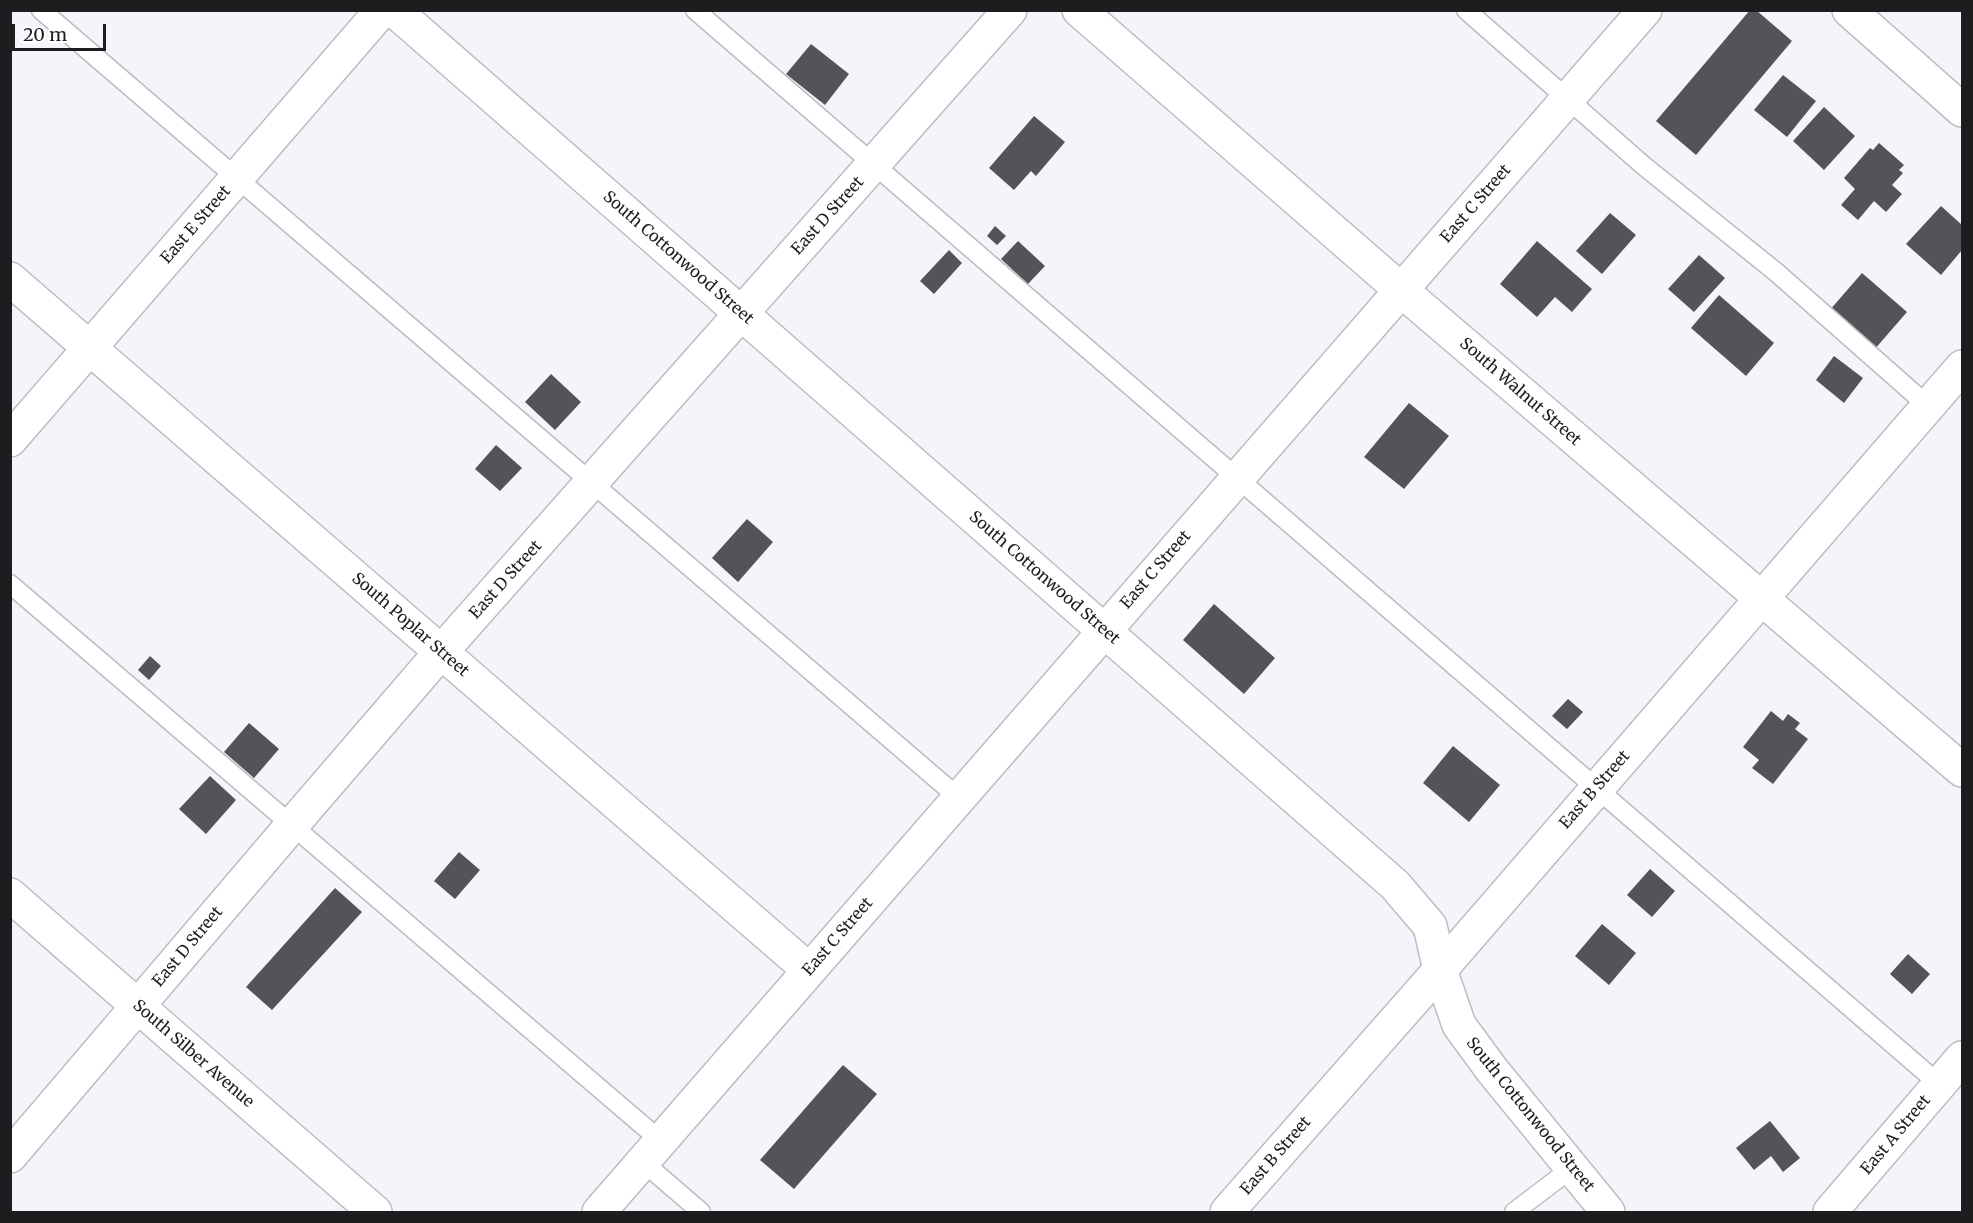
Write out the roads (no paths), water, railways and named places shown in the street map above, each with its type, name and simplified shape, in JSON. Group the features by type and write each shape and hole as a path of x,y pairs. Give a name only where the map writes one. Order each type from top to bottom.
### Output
{"street":[{"name":"East E Street","path":"10,440 382,10"},
{"name":"South Cottonwood Street","path":"393,10 1395,885 1430,926 1440,970 1459,1025 1492,1070 1608,1212"},
{"name":"East D Street","path":"10,1156 441,652 1010,10"},
{"name":"South Walnut Street","path":"1079,10 1401,290 1962,770"},
{"name":"East C Street","path":"599,1212 1645,10"},
{"path":"1849,10 1962,110"},
{"name":"South Poplar Street","path":"10,279 809,970"},
{"name":"East B Street","path":"1227,1212 1440,970 1962,367"},
{"name":"South Silber Avenue","path":"10,895 375,1212"},
{"name":"East A Street","path":"1830,1212 1962,1058"}],"lane":[{"path":"41,10 959,798"},
{"path":"695,10 1939,1084"},
{"path":"1466,10 1644,166 1776,272 1928,406"},
{"path":"10,584 292,825 652,1151 702,1212"},
{"path":"1514,1212 1572,1168"}]}
